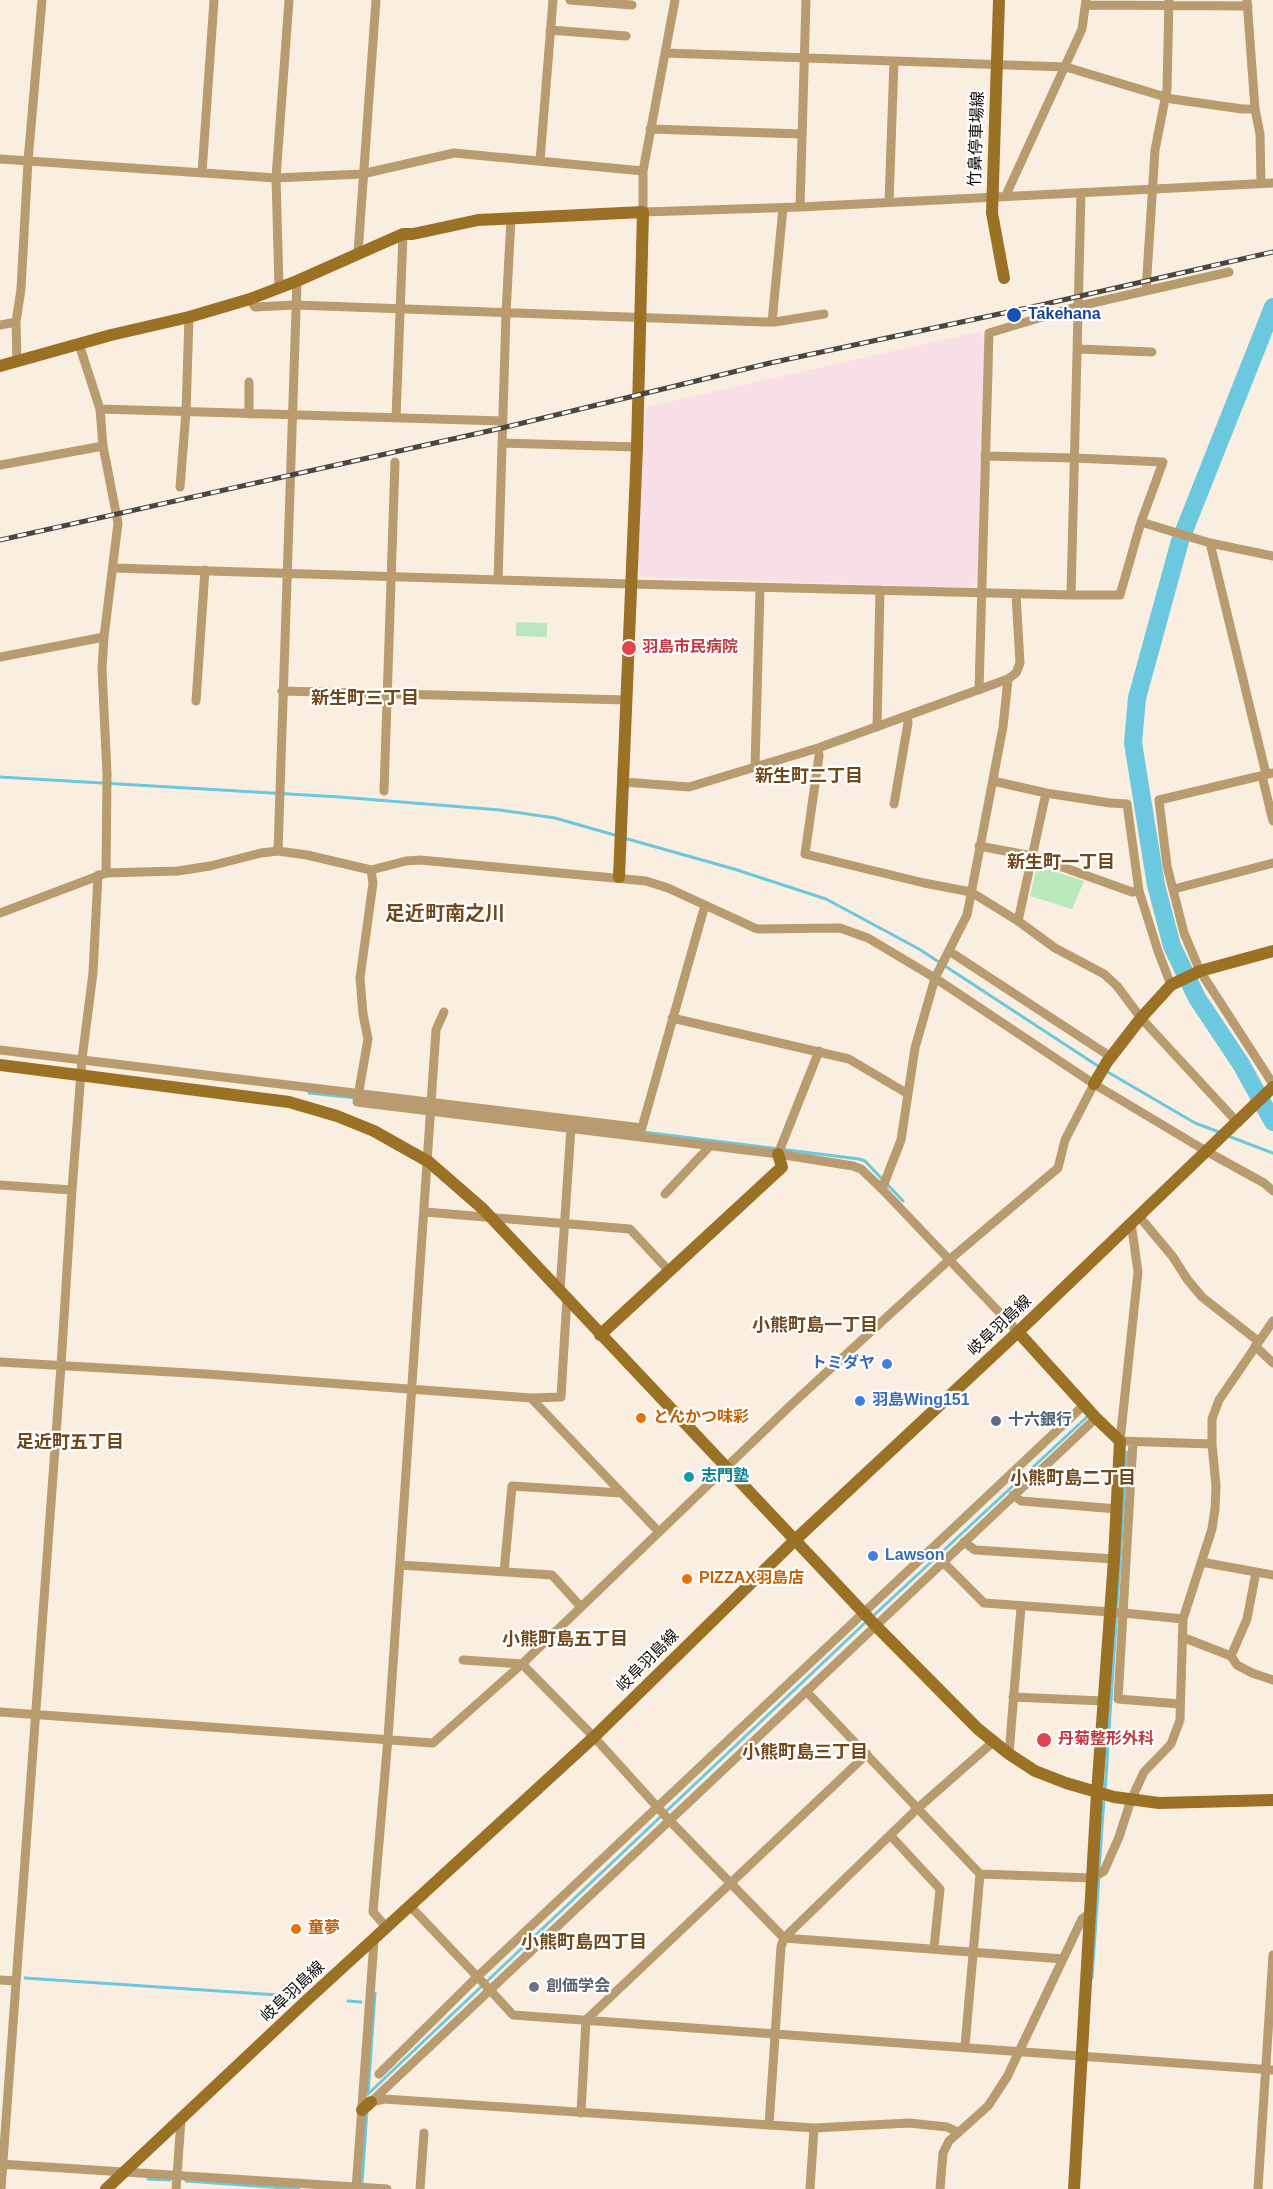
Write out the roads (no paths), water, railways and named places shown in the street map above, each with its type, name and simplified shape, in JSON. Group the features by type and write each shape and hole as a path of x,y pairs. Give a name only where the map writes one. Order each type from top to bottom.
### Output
{"street":[{"path":"17,362 16,322 21,289 28,161 42,0"},
{"path":"202,173 214,0"},
{"path":"279,287 276,178 289,0"},
{"path":"358,253 376,0"},
{"path":"540,161 553,0"},
{"path":"570,0 632,5"},
{"path":"619,877 637,447 643,171 675,0"},
{"path":"800,207 806,0"},
{"name":"竹鼻停車場線","path":"999,0 992,213 1004,278"},
{"path":"1006,195 1066,68 1082,29 1086,2 1247,3 1255,109 1260,134 1261,183"},
{"path":"1146,291 1155,150 1166,97 1168,3"},
{"path":"550,30 626,36"},
{"path":"665,53 1066,68 1166,97 1255,109"},
{"path":"889,202 894,61"},
{"path":"650,129 801,134"},
{"path":"0,159 276,178 362,174 454,153 643,171"},
{"path":"0,366 144,326 189,317 297,281 404,234 478,220 783,208 1273,183"},
{"path":"1071,595 1081,192"},
{"path":"772,322 783,208"},
{"path":"498,580 506,314 512,218"},
{"path":"396,418 404,234"},
{"path":"980,690 989,333 1079,306 1229,272"},
{"path":"278,851 297,281"},
{"path":"250,298 255,308 296,305 772,322 824,314"},
{"path":"180,487 186,412 189,317"},
{"path":"0,325 16,322"},
{"path":"1,2189 62,1366 82,1059 93,973 108,796 102,669 118,523 103,447 100,409 79,344"},
{"path":"1078,349 1152,352"},
{"path":"249,382 249,414"},
{"path":"100,409 503,421"},
{"path":"502,443 637,447"},
{"path":"0,465 103,447"},
{"path":"112,568 760,588 1120,595 1141,522 1163,462 985,456"},
{"path":"384,790 393,576 395,462"},
{"path":"1141,522 1210,543 1273,556"},
{"path":"1210,543 1267,774 1273,821"},
{"path":"196,701 205,570"},
{"path":"755,767 760,588"},
{"path":"877,727 880,590"},
{"path":"624,782 689,787 818,748 1008,679 1016,673 1020,663 1016,594"},
{"path":"0,657 88,638 104,637"},
{"path":"882,1189 902,1140 915,1048 936,975 967,915 1003,727 1008,679"},
{"path":"282,691 627,700"},
{"path":"894,804 908,723 907,716"},
{"path":"818,748 819,756 805,854 971,892 1018,921 1055,948 1104,974 1117,986 1141,1018 1236,1124"},
{"path":"1267,774 1159,800 1167,866 1184,933 1197,972 1272,1088"},
{"path":"993,781 1046,793 1127,804 1139,891 1158,951 1174,984"},
{"path":"1018,921 1046,793"},
{"path":"979,846 1032,856 1132,892 1139,891"},
{"path":"0,914 102,874 177,871 278,851 307,855 371,870 406,861 420,860 646,881 757,929 840,928 868,938 936,975 1096,1081 1210,1148 1264,1182 1273,1191"},
{"path":"1174,889 1273,863"},
{"path":"358,1094 368,1040 360,978 373,883 371,870"},
{"path":"641,1132 705,905"},
{"path":"0,1712 433,1743 522,1664 792,1404 949,1260 1058,1168 1065,1140 1109,1060 1141,1018 1174,984 1197,972 1273,951"},
{"path":"947,953 1109,1060"},
{"path":"387,1928 373,1912 388,1738 429,1162 436,1030 444,1012"},
{"path":"672,1018 849,1059 908,1094"},
{"path":"0,1050 358,1094 571,1128 641,1132"},
{"path":"600,1335 783,1167 778,1154 819,1051"},
{"path":"0,1065 289,1102 337,1116 374,1131 429,1162 491,1217 876,1626 993,1742 1035,1770 1096,1793 1159,1803 1198,1804 1273,1800"},
{"name":"岐阜羽島線","path":"106,2189 594,1737 795,1540 1018,1332 1252,1110 1272,1088"},
{"path":"431,1107 641,1132 709,1146 778,1154 861,1168 1120,1441 1212,1444"},
{"path":"0,1362 206,1374 531,1398 561,1397 564,1223 571,1128"},
{"path":"665,1194 709,1146"},
{"path":"0,1185 72,1190"},
{"path":"425,1212 630,1228 670,1272"},
{"path":"1135,1219 1202,1297 1256,1344 1273,1363"},
{"path":"1117,1612 1114,1559 1122,1530 1117,1509 1120,1441 1138,1272 1135,1219"},
{"path":"806,1691 980,1874 1092,1878 1104,1871 1144,1772 1171,1744 1180,1720 1183,1619 1212,1529 1215,1509 1212,1419 1219,1400 1273,1321"},
{"path":"531,1398 659,1532"},
{"path":"379,2074 477,1977 1084,1405"},
{"path":"367,2106 1096,1418"},
{"path":"1074,2189 1096,1793 1109,1699 1122,1530 1133,1442"},
{"path":"504,1572 512,1486 621,1493"},
{"path":"1013,1495 1021,1501 1117,1509"},
{"path":"964,1542 975,1550 1114,1559"},
{"path":"943,1562 984,1604 1117,1612 1183,1619"},
{"path":"1201,1562 1273,1575"},
{"path":"400,1565 552,1575 581,1607"},
{"path":"1231,1656 1248,1619 1256,1572"},
{"path":"1009,1754 1020,1607"},
{"path":"1182,1638 1231,1656 1237,1665 1273,1680"},
{"path":"463,1660 522,1664 784,1938 1063,1959"},
{"path":"1013,1697 1109,1699 1180,1704"},
{"path":"770,2125 781,1947 784,1938 918,1808 993,1742"},
{"path":"581,2113 586,2020 729,1882 867,1754"},
{"path":"891,1836 940,1888 934,1948"},
{"path":"965,2046 980,1874"},
{"path":"411,1907 513,2014 1269,2069"},
{"path":"940,2189 943,2153 949,2141 987,2106 1007,2078 1082,1919 1090,1912"},
{"path":"356,2188 367,2106 374,1941"},
{"path":"1258,2189 1269,2069 1273,1955"},
{"path":"0,1980 16,1981"},
{"path":"367,2106 384,2099 814,2128 909,2123 947,2127 958,2132"},
{"path":"176,2189 181,2120"},
{"path":"810,2189 814,2128"},
{"path":"420,2189 424,2133"},
{"path":"1,2166 177,2174 387,2189"}],"waterway":[{"path":"1273,307 1180,541 1137,698 1133,743 1156,885 1172,946 1197,998 1241,1064 1273,1122"},
{"path":"0,777 340,797 500,810 555,818 618,836"},
{"path":"624,838 734,869 826,899 919,949 1101,1068"},
{"path":"1106,1071 1195,1123 1219,1132"},
{"path":"309,1093 356,1098"},
{"path":"643,1132 859,1159 865,1161 903,1201"},
{"path":"1228,1136 1273,1153"},
{"path":"872,1617 1088,1416"},
{"path":"1105,1792 1127,1452"},
{"path":"368,2094 867,1621"},
{"path":"1099,1870 1104,1799"},
{"path":"1092,1978 1099,1876"},
{"path":"25,1978 278,1995"},
{"path":"368,2094 375,1993"},
{"path":"348,2001 361,2002"},
{"path":"362,2184 367,2110"},
{"path":"148,2179 170,2180"},
{"path":"186,2181 299,2189"}],"railway":[{"path":"0,540 502,428 770,363 1273,252"}],"place":[{"name":"Takehana","path":"1014,315"},
{"name":"羽島市民病院","path":"629,648"},
{"name":"トミダヤ","path":"887,1364"},
{"name":"羽島Wing151","path":"860,1401"},
{"name":"とんかつ味彩","path":"641,1418"},
{"name":"十六銀行","path":"996,1421"},
{"name":"志門塾","path":"689,1477"},
{"name":"Lawson","path":"873,1556"},
{"name":"PIZZAX羽島店","path":"687,1579"},
{"name":"丹菊整形外科","path":"1044,1740"},
{"name":"童夢","path":"296,1929"},
{"name":"創価学会","path":"534,1987"}],"district":[{"name":"新生町三丁目","path":"365,699"},
{"name":"新生町二丁目","path":"809,777"},
{"name":"新生町一丁目","path":"1061,863"},
{"name":"足近町南之川","path":"445,914"},
{"name":"小熊町島一丁目","path":"815,1326"},
{"name":"足近町五丁目","path":"70,1443"},
{"name":"小熊町島二丁目","path":"1073,1479"},
{"name":"小熊町島五丁目","path":"565,1640"},
{"name":"小熊町島三丁目","path":"805,1753"},
{"name":"小熊町島四丁目","path":"584,1943"}]}
